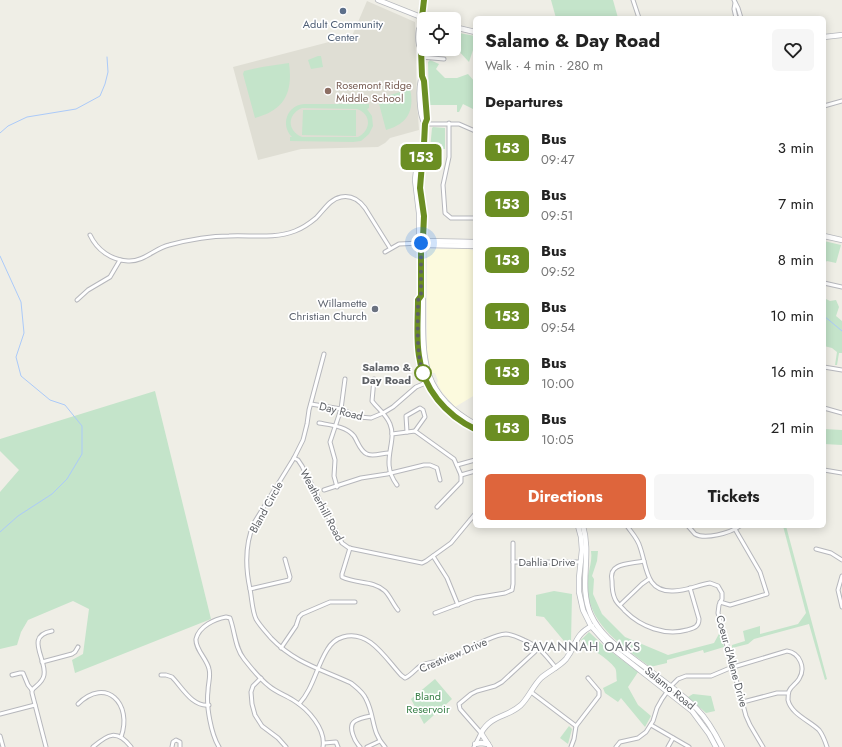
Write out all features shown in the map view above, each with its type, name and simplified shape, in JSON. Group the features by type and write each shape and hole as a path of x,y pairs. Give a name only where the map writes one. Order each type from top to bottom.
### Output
{"main road":[{"path":"378,0 417,15"},
{"path":"424,0 424,12"},
{"path":"461,28 473,31"},
{"path":"826,37 842,35"},
{"path":"421,57 427,119 425,124 424,144 420,160 417,163 415,180 419,216 418,237 421,243 421,296 423,300 424,356 429,381 434,395 448,411 460,421 473,428"},
{"path":"826,236 842,240"},
{"path":"421,243 426,241 473,242"},
{"path":"421,243 426,245 473,246"},
{"path":"429,381 447,404 460,415 473,423"},
{"name":"Salamo Road","path":"578,528 582,542 579,584 583,610 608,646 695,707 711,727 722,747"},
{"name":"Salamo Road","path":"583,528 587,548 584,576 585,593 593,625"},
{"path":"489,745 481,733 484,728 494,719 519,707 542,678 556,668 568,656 578,636 593,625"},
{"name":"Salamo Road","path":"669,689 697,716 716,747"},
{"path":"474,746 480,742 489,745"}],"street":[{"path":"633,0 637,16"},
{"path":"735,2 734,9 736,16"},
{"path":"735,2 740,16"},
{"path":"421,57 444,59"},
{"path":"826,105 842,101"},
{"path":"449,123 449,157 442,185 446,213 451,218 473,218"},
{"path":"425,124 460,124 473,130"},
{"path":"90,235 100,250 120,260 138,260 167,245 222,236 271,237 286,234 304,226 337,198 350,197 361,203 390,248"},
{"path":"385,252 390,248 403,244 421,243"},
{"path":"78,300 88,290 110,277 120,260"},
{"path":"826,284 842,287"},
{"name":"Bland Circle","path":"324,354 310,404 303,440 294,458 254,523 250,533 246,566 257,619 266,632 281,648 297,659 351,683 358,688 367,699 375,731 385,747"},
{"path":"826,367 842,370"},
{"path":"337,487 334,476 335,460 330,442 336,426 345,379"},
{"path":"374,379 372,401 390,423 392,434 389,453 390,474 397,485"},
{"name":"Day Road","path":"310,404 340,409 363,418 371,418 393,407 416,386 429,381"},
{"path":"407,432 406,416 420,408 423,410 425,417 415,431"},
{"path":"826,409 842,413"},
{"path":"319,423 336,426 347,430 352,434 365,454 371,455 389,453"},
{"path":"392,434 415,431 451,456 457,465 462,480 437,507"},
{"name":"Weatherhill Road","path":"294,458 298,460 302,466 342,543 346,547 418,562 426,561 451,543 473,516"},
{"path":"457,465 473,461"},
{"path":"324,490 361,478 390,474 424,465 430,465 437,468 440,480"},
{"path":"826,470 842,473"},
{"path":"461,475 473,472"},
{"path":"620,605 649,579 639,544 628,528"},
{"path":"690,528 695,534 702,537 735,529 760,572 767,594 730,605 720,602"},
{"path":"435,613 477,597 505,593 512,590 513,543"},
{"path":"350,548 342,577 376,586 387,594 398,610"},
{"path":"816,549 831,554 842,560"},
{"path":"433,556 448,578 458,604"},
{"path":"250,589 289,580 290,578 285,559"},
{"path":"644,561 617,567 613,572 612,577 615,599 635,620 663,632 682,631 696,628 699,624 698,617 690,588"},
{"name":"Dahlia Drive","path":"513,562 581,562"},
{"path":"842,576 838,590 842,607"},
{"name":"Coeur d'Alene Drive","path":"649,579 656,586 666,591 678,591 710,583 716,584 720,589 722,593 718,610 742,702 750,725 763,747"},
{"path":"281,648 296,626 298,618 302,614 330,602 355,602"},
{"path":"219,747 211,730 208,692 210,673 208,663 199,649 196,640 203,626 224,617 228,617 232,624 241,655 261,678 269,686 299,704 318,725 323,736 324,745 336,742 338,747"},
{"path":"32,690 44,678 44,671 38,648 38,640 43,634 52,631"},
{"name":"Crestview Drive","path":"299,704 309,690 327,650 333,642 341,638 351,636 361,637 370,641 405,678 420,666 427,663 448,659 499,635 506,634 516,636 534,644 556,668"},
{"path":"42,662 70,655 78,648"},
{"path":"474,746 481,733 460,709 459,704 471,694 481,689 495,686 502,682 539,648"},
{"path":"616,747 620,742 642,736 651,725 658,704 675,681 682,677 711,676 733,667 787,651 793,652 799,658 802,670 800,679 788,693 788,699 792,707 820,731 827,747"},
{"path":"12,675 24,673 28,685 32,690 46,747"},
{"path":"161,675 172,677 197,704 209,705"},
{"path":"261,678 253,686 251,692 255,715 262,726 278,738 286,747"},
{"path":"571,747 576,726 600,696 599,691 588,678"},
{"path":"531,692 576,726"},
{"path":"78,704 83,699 97,693 106,693 114,696 119,701 123,711 124,726 121,737"},
{"path":"742,702 777,693 788,693"},
{"path":"0,714 35,705"},
{"path":"360,747 355,739 352,725 357,720 371,716"},
{"path":"651,725 689,747"},
{"path":"93,747 105,737 113,735 126,740 131,747"},
{"path":"0,736 3,747"},
{"path":"668,747 673,738"},
{"path":"172,747 172,742 176,740 180,742 180,747"},
{"path":"367,747 380,741"}],"shaded area":[{"name":"Rosemont Ridge Middle School","path":"367,1 415,22 419,130 390,138 378,147 301,149 258,160 233,67 352,36"},
{"path":"430,249 469,249 473,250 473,396 455,407 442,392 437,383 438,381 435,373 432,373 431,371 427,351 427,252"}],"green space":[{"path":"551,0 613,0 617,16 555,16"},
{"path":"461,33 473,36 473,50 469,62 461,53"},
{"path":"321,56 323,67 311,69 308,60"},
{"path":"430,60 439,64 436,69 445,78 457,78 468,74 473,80 473,109 463,104 459,112 457,112 457,105 429,105 428,62"},
{"path":"289,63 290,83 285,98 274,110 255,118 243,74 244,71"},
{"path":"410,89 411,104 408,116 399,124 386,130 378,100 380,98"},
{"path":"369,104 369,108 367,109 372,116 373,126 369,134 361,141 290,141 290,137 292,137 286,127 287,116 293,108 298,105","holes":["302,108 357,109 362,111 367,118 368,123 365,131 358,137 302,137 291,127 291,118"]},
{"path":"303,110 356,110 356,136 302,135"},
{"path":"433,127 445,128 445,149 430,149"},
{"path":"826,241 841,245 836,263 826,262"},
{"path":"826,299 830,301 836,300 839,307 836,316 842,321 842,353 839,353 837,365 835,365 837,352 832,348 826,346"},
{"path":"155,391 211,619 75,673 72,660 83,654 89,609 73,601 28,620 21,632 17,645 0,649 0,492 19,470 0,451 0,439"},
{"path":"826,429 842,430 842,445 826,444"},
{"path":"784,528 787,528 827,679 825,680 809,624 754,639 748,644 732,648 732,645 745,641 743,631 760,626 760,634 798,624 806,613"},
{"path":"591,551 598,551 597,561 592,576 594,579 593,594 602,614 625,637 668,655 714,643 720,632 724,647 704,653 703,650 667,660 667,663 650,667 619,643 601,624 594,613 589,601 587,588"},
{"path":"554,591 572,594 571,642 569,647 544,617 536,616 536,595"},
{"path":"589,632 605,647 638,672 628,687 638,705 651,716 645,727 621,698 618,702 605,693 603,688 617,681 616,671 612,664 581,640"},
{"name":"Bland Reservoir","path":"435,679 452,699 424,724 411,699"},
{"path":"693,694 711,696 715,711 706,713 688,697"},
{"path":"569,726 572,729 568,744 560,738"}],"waterway":[{"path":"0,133 8,126 27,117 76,109 100,96 108,72 107,57"},
{"path":"0,256 21,302 24,333 16,357 21,376 50,400 65,405 82,426 82,454 67,479 52,494 18,516 0,532"},
{"path":"826,318 842,331"}],"bus line":[{"name":"153","path":"424,0 421,26 423,29 423,46 421,49 422,76 424,81 427,119 425,124 424,144 420,160 422,164 420,188 424,216 423,238 421,243 421,296 418,300 419,357 425,378 434,395 455,418 473,428"}],"place":[{"name":"Adult Community Center","path":"343,11"},
{"name":"Rosemont Ridge Middle School","path":"328,91"},
{"name":"Willamette Christian Church","path":"375,309"},
{"name":"Salamo & Day Road","path":"423,373"}],"district":[{"name":"SAVANNAH OAKS","path":"582,646"}],"route":[{"path":"421,243 421,296 418,300 418,344 419,357 423,373"}]}
